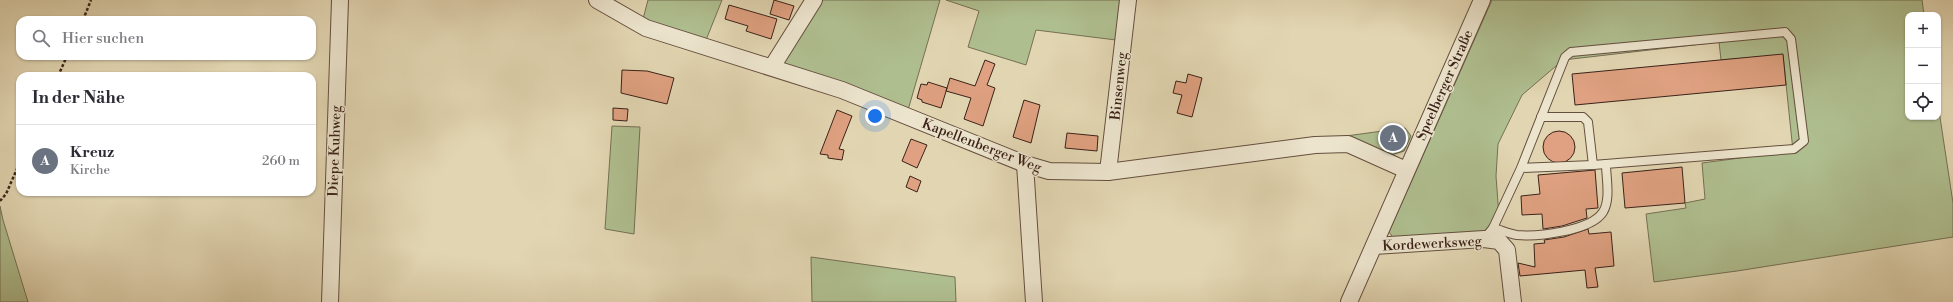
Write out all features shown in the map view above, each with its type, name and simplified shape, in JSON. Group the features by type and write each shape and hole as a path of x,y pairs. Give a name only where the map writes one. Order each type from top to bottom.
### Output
{"street":[{"name":"Diepe Kuhweg","path":"330,302 340,0"},
{"name":"Kapellenberger Weg","path":"597,0 646,28 842,90 1025,164 1049,171 1108,172 1315,145 1348,144 1406,170"},
{"path":"772,67 814,0"},
{"name":"Binsenweg","path":"1108,172 1128,0"},
{"name":"Speelberger Straße","path":"1349,302 1482,0"},
{"path":"1025,164 1034,302"},
{"name":"Kordewerksweg","path":"1374,246 1488,233 1507,250 1513,302"}],"lane":[{"path":"1521,168 1593,165 1794,149 1804,141 1790,39 1784,32 1571,52 1565,56 1521,168 1488,233 1534,235 1587,225 1596,220 1603,211 1607,202 1606,164"},
{"path":"1541,117 1583,117 1588,122 1593,165"}],"path":[{"path":"85,16 91,0"},
{"path":"60,72 65,60"},
{"path":"0,201 6,194 16,171"}],"green space":[{"path":"648,0 722,0 706,40 643,19"},
{"path":"818,0 940,0 908,110 783,66 781,60"},
{"path":"946,0 1121,0 1116,40 1036,30 1026,65 968,47 979,11"},
{"path":"1492,0 1922,0 1924,12 1905,12 1905,120 1940,120 1953,203 1953,237 1737,271 1654,282 1646,214 1686,208 1685,203 1705,199 1702,163 1793,151 1783,55 1721,60 1719,42 1563,60 1522,95 1498,144 1496,176 1500,230 1394,239 1389,232"},
{"path":"612,126 640,127 634,234 605,229"},
{"path":"1405,128 1411,136 1404,151 1391,155 1331,138"},
{"path":"0,206 3,220 28,302 0,302"},
{"path":"811,257 955,277 956,302 812,302"}],"building":[{"path":"774,0 794,6 789,20 770,14"},
{"path":"729,5 777,19 771,39 746,31 748,26 725,19"},
{"path":"1783,54 1786,85 1575,105 1572,74"},
{"path":"985,60 995,64 987,85 995,88 983,126 964,119 971,98 946,91 941,108 922,102 922,100 917,98 921,84 927,85 928,82 947,88 950,78 975,86"},
{"path":"622,70 647,71 674,78 667,104 621,93"},
{"path":"1188,74 1202,78 1192,117 1177,113 1182,95 1173,93 1176,81 1186,83"},
{"path":"1024,100 1040,105 1031,143 1013,137"},
{"path":"613,108 628,109 627,121 613,120"},
{"path":"837,110 852,116 839,149 844,150 842,160 828,158 828,155 820,154"},
{"path":"1559,131 1570,136 1575,147 1570,158 1559,163 1548,158 1543,147 1548,136"},
{"path":"1067,133 1098,136 1097,151 1065,148"},
{"path":"911,139 927,145 917,168 902,161"},
{"path":"1682,167 1685,203 1625,208 1622,173"},
{"path":"1595,170 1598,208 1586,209 1587,218 1562,226 1543,229 1542,214 1522,215 1521,196 1540,194 1538,175"},
{"path":"910,176 921,181 917,192 906,187"},
{"path":"1588,229 1589,234 1611,232 1614,266 1595,268 1598,287 1587,288 1585,270 1520,276 1518,263 1535,267 1534,244 1545,243 1544,240 1564,237"}],"place":[{"name":"Kreuz","path":"1393,138"}]}
